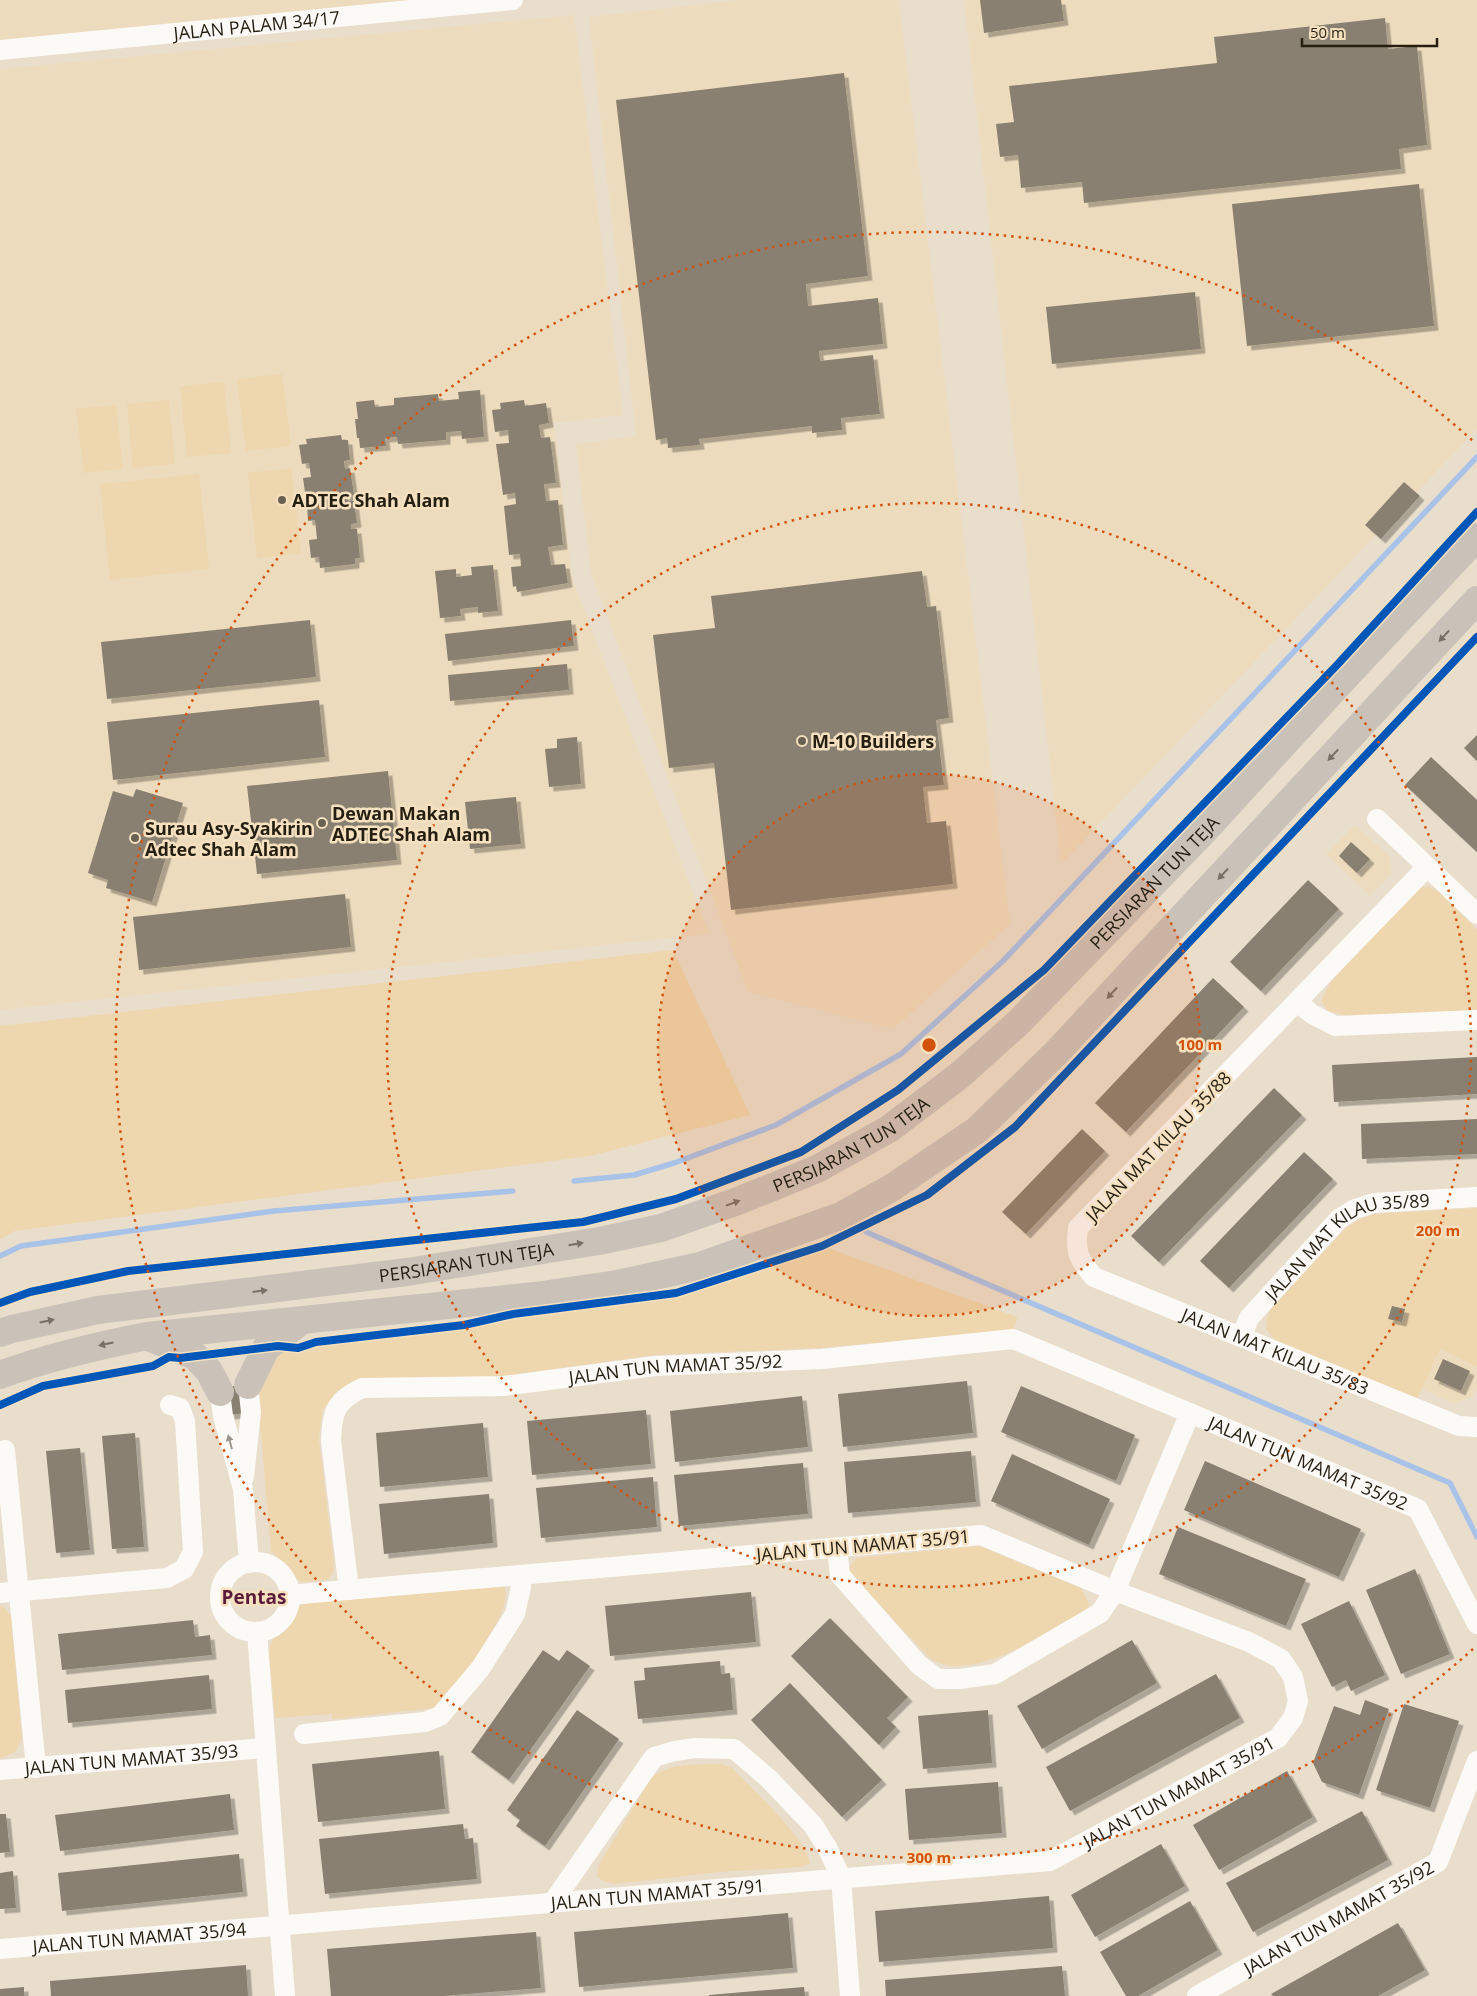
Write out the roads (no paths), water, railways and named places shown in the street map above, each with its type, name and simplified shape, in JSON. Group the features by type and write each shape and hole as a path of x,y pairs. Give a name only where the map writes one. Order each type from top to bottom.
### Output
{"main road":[{"name":"PERSIARAN TUN TEJA","path":"0,1375 27,1365 93,1347 226,1317 407,1272 598,1241 661,1228 738,1201 818,1169 889,1129 960,1075 1018,1023 1204,831 1477,537"},
{"name":"PERSIARAN TUN TEJA","path":"0,1333 98,1310 302,1320 535,1296 617,1284 700,1266 841,1216 893,1187 977,1130 1058,1052 1477,600"},
{"path":"226,1317 248,1385"},
{"path":"220,1392 226,1317"},
{"path":"248,1385 266,1348 302,1320"},
{"path":"146,1336 195,1356 209,1371 220,1392"}],"street":[{"name":"JALAN PALAM 34/17","path":"0,50 513,0"},
{"path":"1377,819 1477,914"},
{"name":"JALAN MAT KILAU 35/88","path":"1080,1262 1076,1246 1078,1228 1427,867"},
{"path":"1297,1002 1312,1014 1335,1026 1477,1020"},
{"name":"JALAN MAT KILAU 35/89","path":"1241,1337 1249,1318 1339,1219 1355,1209 1374,1203 1477,1197"},
{"name":"JALAN MAT KILAU 35/83","path":"1080,1262 1094,1277 1458,1426 1477,1427"},
{"name":"JALAN TUN MAMAT 35/92","path":"349,1590 331,1441 332,1418 345,1397 362,1388 504,1386 655,1366 822,1358 1013,1339 1418,1509 1477,1624"},
{"path":"242,1489 251,1412 248,1385"},
{"path":"220,1392 223,1416 242,1489 249,1563"},
{"path":"9,1592 166,1578 184,1569 194,1552 185,1422 180,1408 170,1405"},
{"name":"JALAN TUN MAMAT 35/92","path":"837,1548 840,1576 919,1665 938,1679 960,1679 995,1674 1100,1613 1115,1591 1190,1413"},
{"path":"5,1450 9,1592 36,1768"},
{"name":"JALAN TUN MAMAT 35/91","path":"279,1924 1050,1861 1278,1738 1293,1718 1298,1702 1293,1677 1281,1659 1249,1642 1115,1591 981,1535 289,1596"},
{"path":"249,1563 259,1563 276,1570 283,1577 289,1596 287,1610 278,1623 264,1631 247,1631 230,1622 224,1615 221,1606 221,1587 226,1578 240,1566 249,1563"},
{"path":"304,1734 425,1722 440,1716 480,1668 515,1614 521,1587 520,1575"},
{"name":"JALAN TUN MAMAT 35/93","path":"257,1632 285,1996"},
{"name":"JALAN TUN MAMAT 35/93","path":"0,1770 265,1748"},
{"path":"553,1902 654,1756 695,1748 734,1749 768,1778 813,1825 828,1849 841,1878 850,1996"},
{"name":"JALAN TUN MAMAT 35/92","path":"1197,1996 1438,1862 1477,1761"},
{"name":"JALAN TUN MAMAT 35/94","path":"0,1949 279,1924"}],"waterway":[{"path":"574,1181 634,1175 674,1163 776,1125 901,1054 1003,961 1477,457"},
{"path":"0,1256 21,1246 274,1211 513,1191"},
{"path":"866,1232 1450,1483 1477,1537"}],"place":[{"name":"ADTEC Shah Alam","path":"282,500"},
{"name":"M-10 Builders","path":"802,741"},
{"name":"Dewan Makan ADTEC Shah Alam","path":"322,823"},
{"name":"Surau Asy-Syakirin Adtec Shah Alam","path":"135,838"}],"district":[{"name":"Pentas","path":"254,1597"}]}
